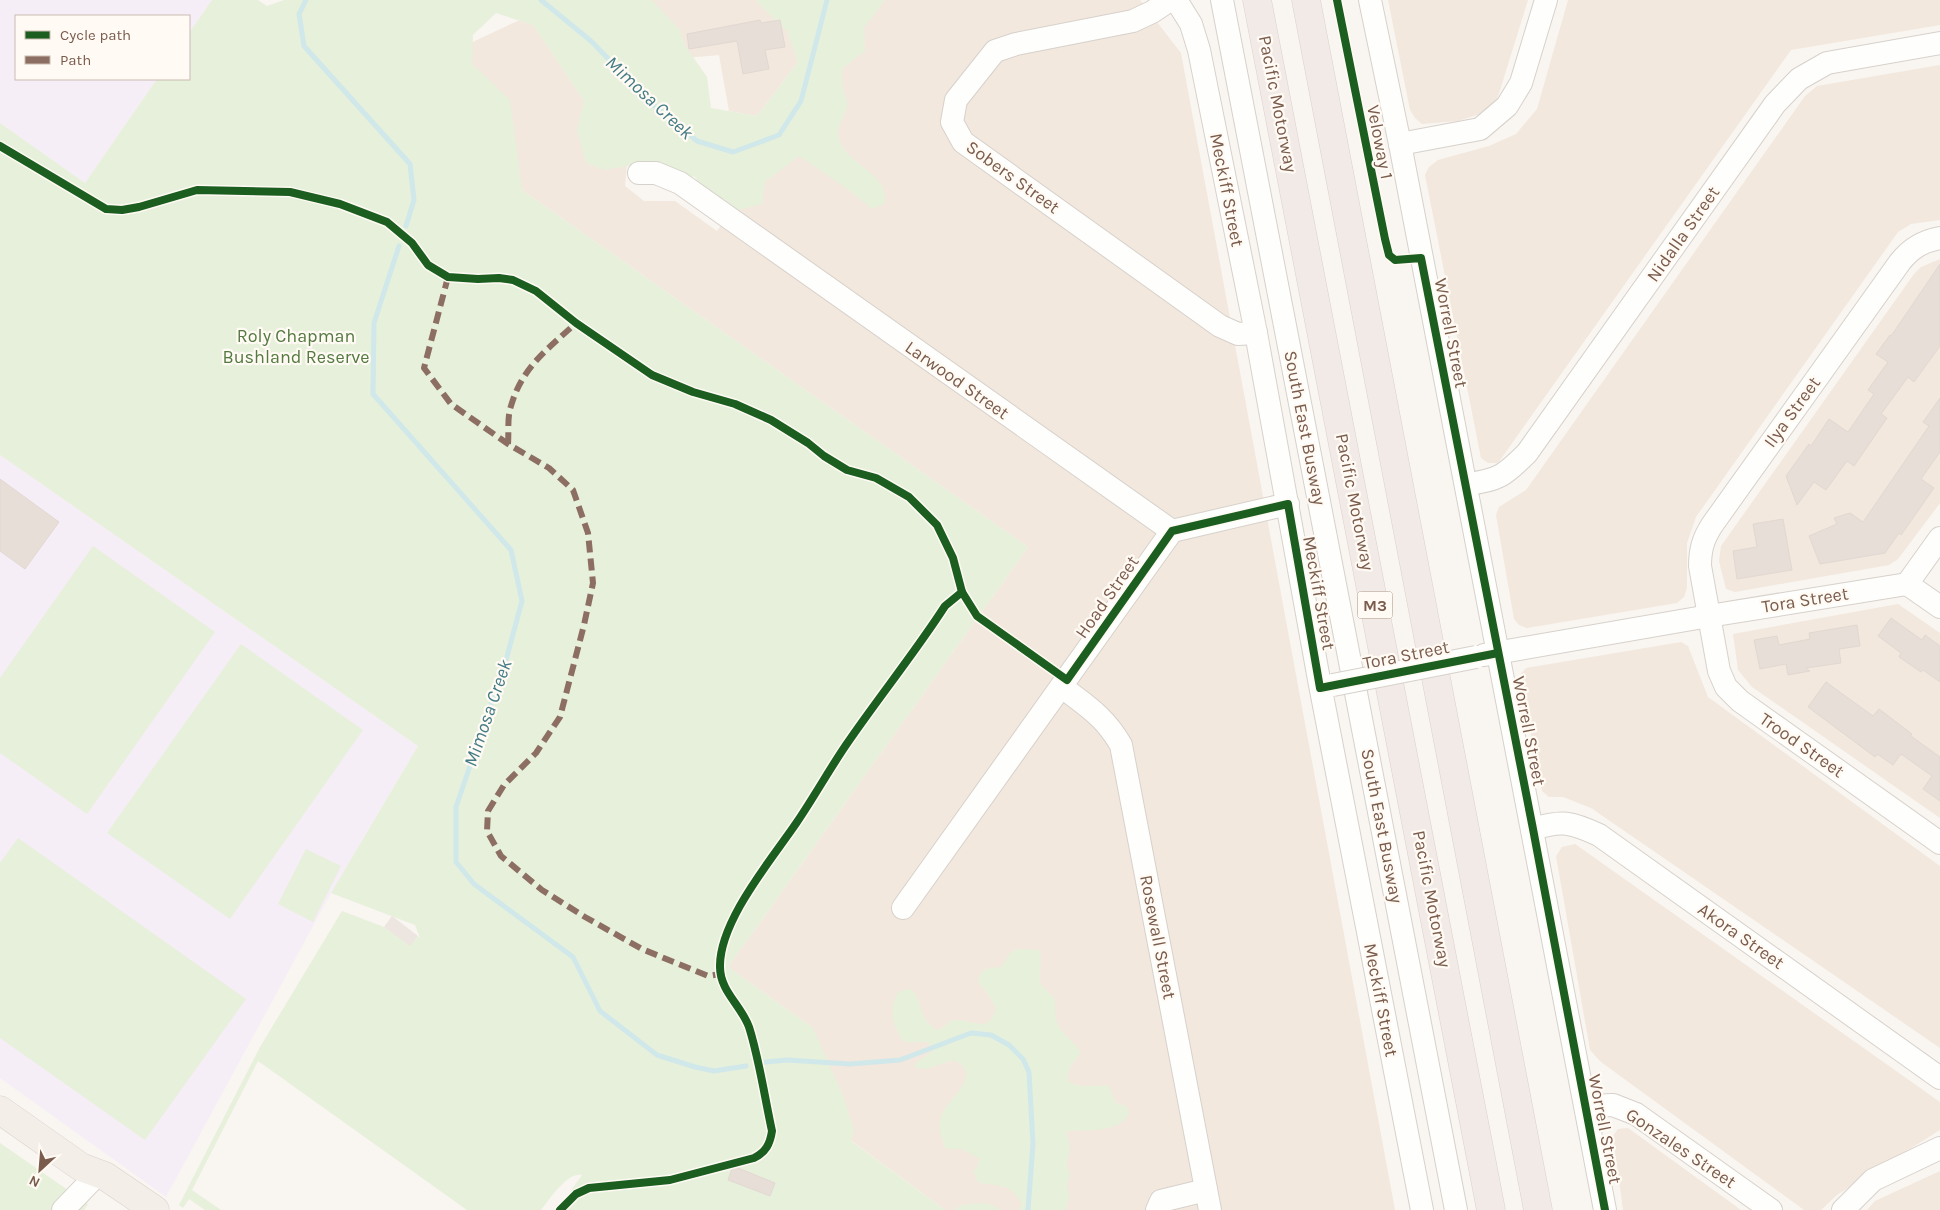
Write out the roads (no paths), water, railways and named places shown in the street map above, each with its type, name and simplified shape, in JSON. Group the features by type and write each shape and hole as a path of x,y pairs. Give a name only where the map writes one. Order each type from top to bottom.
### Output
{"highway":[{"name":"Pacific Motorway","path":"1257,0 1491,1210"},
{"path":"1306,0 1538,1210"}],"main road":[{"path":"0,1110 86,1174 96,1188 127,1210"},
{"path":"86,1174 105,1176 155,1210"}],"street":[{"name":"Sobers Street","path":"1170,0 1133,21 1016,44 995,51 956,100 952,122 963,142 1220,326 1238,334 1256,333"},
{"name":"Meckiff Street","path":"1176,0 1191,24 1199,50 1288,504 1327,686 1422,1210"},
{"name":"South East Busway","path":"1222,0 1456,1210"},
{"name":"Worrell Street","path":"1370,0 1400,144 1605,1210"},
{"path":"1400,144 1480,129 1507,106 1521,83 1546,0"},
{"name":"Nidalla Street","path":"1466,484 1490,480 1508,472 1528,453 1775,104 1799,80 1827,64 1940,43"},
{"name":"Larwood Street","path":"639,173 656,173 680,183 1172,531"},
{"name":"Ilya Street","path":"1709,616 1700,566 1702,545 1707,533 1900,262 1913,248 1922,243 1940,238"},
{"path":"1172,531 1288,504"},
{"name":"Hoad Street","path":"903,908 1172,531"},
{"path":"1940,538 1907,584 1940,607"},
{"name":"Tora Street","path":"1327,686 1498,652 1907,584"},
{"name":"Trood Street","path":"1709,616 1719,671 1722,679 1733,694 1940,843"},
{"name":"Rosewall Street","path":"1062,687 1096,712 1111,728 1121,745 1208,1200"},
{"name":"Akora Street","path":"1533,829 1554,823 1577,825 1599,835 1940,1078"},
{"name":"Gonzales Street","path":"1586,1106 1613,1105 1636,1114 1771,1210"},
{"path":"1844,1210 1873,1180 1940,1148"},
{"path":"63,1210 86,1174"},
{"path":"1157,1210 1161,1201 1208,1200"}],"waterway":[{"name":"Mimosa Creek","path":"306,0 299,14 304,46 410,164 414,200 406,226"},
{"name":"Mimosa Creek","path":"541,0 591,41 651,103 697,141 733,152 779,135 801,101 827,0"},
{"name":"Mimosa Creek","path":"399,246 374,323 373,394 511,550 522,601 506,660 456,807 456,862 474,884 573,957 600,1011 657,1055 714,1071 746,1066"},
{"name":"Mimosa Creek","path":"766,1062 787,1060 850,1064 900,1060 971,1033 991,1035 1009,1045 1023,1059 1029,1072 1033,1144 1028,1210"}],"park label":[{"name":"Roly Chapman Bushland Reserve","path":"296,346"}]}
